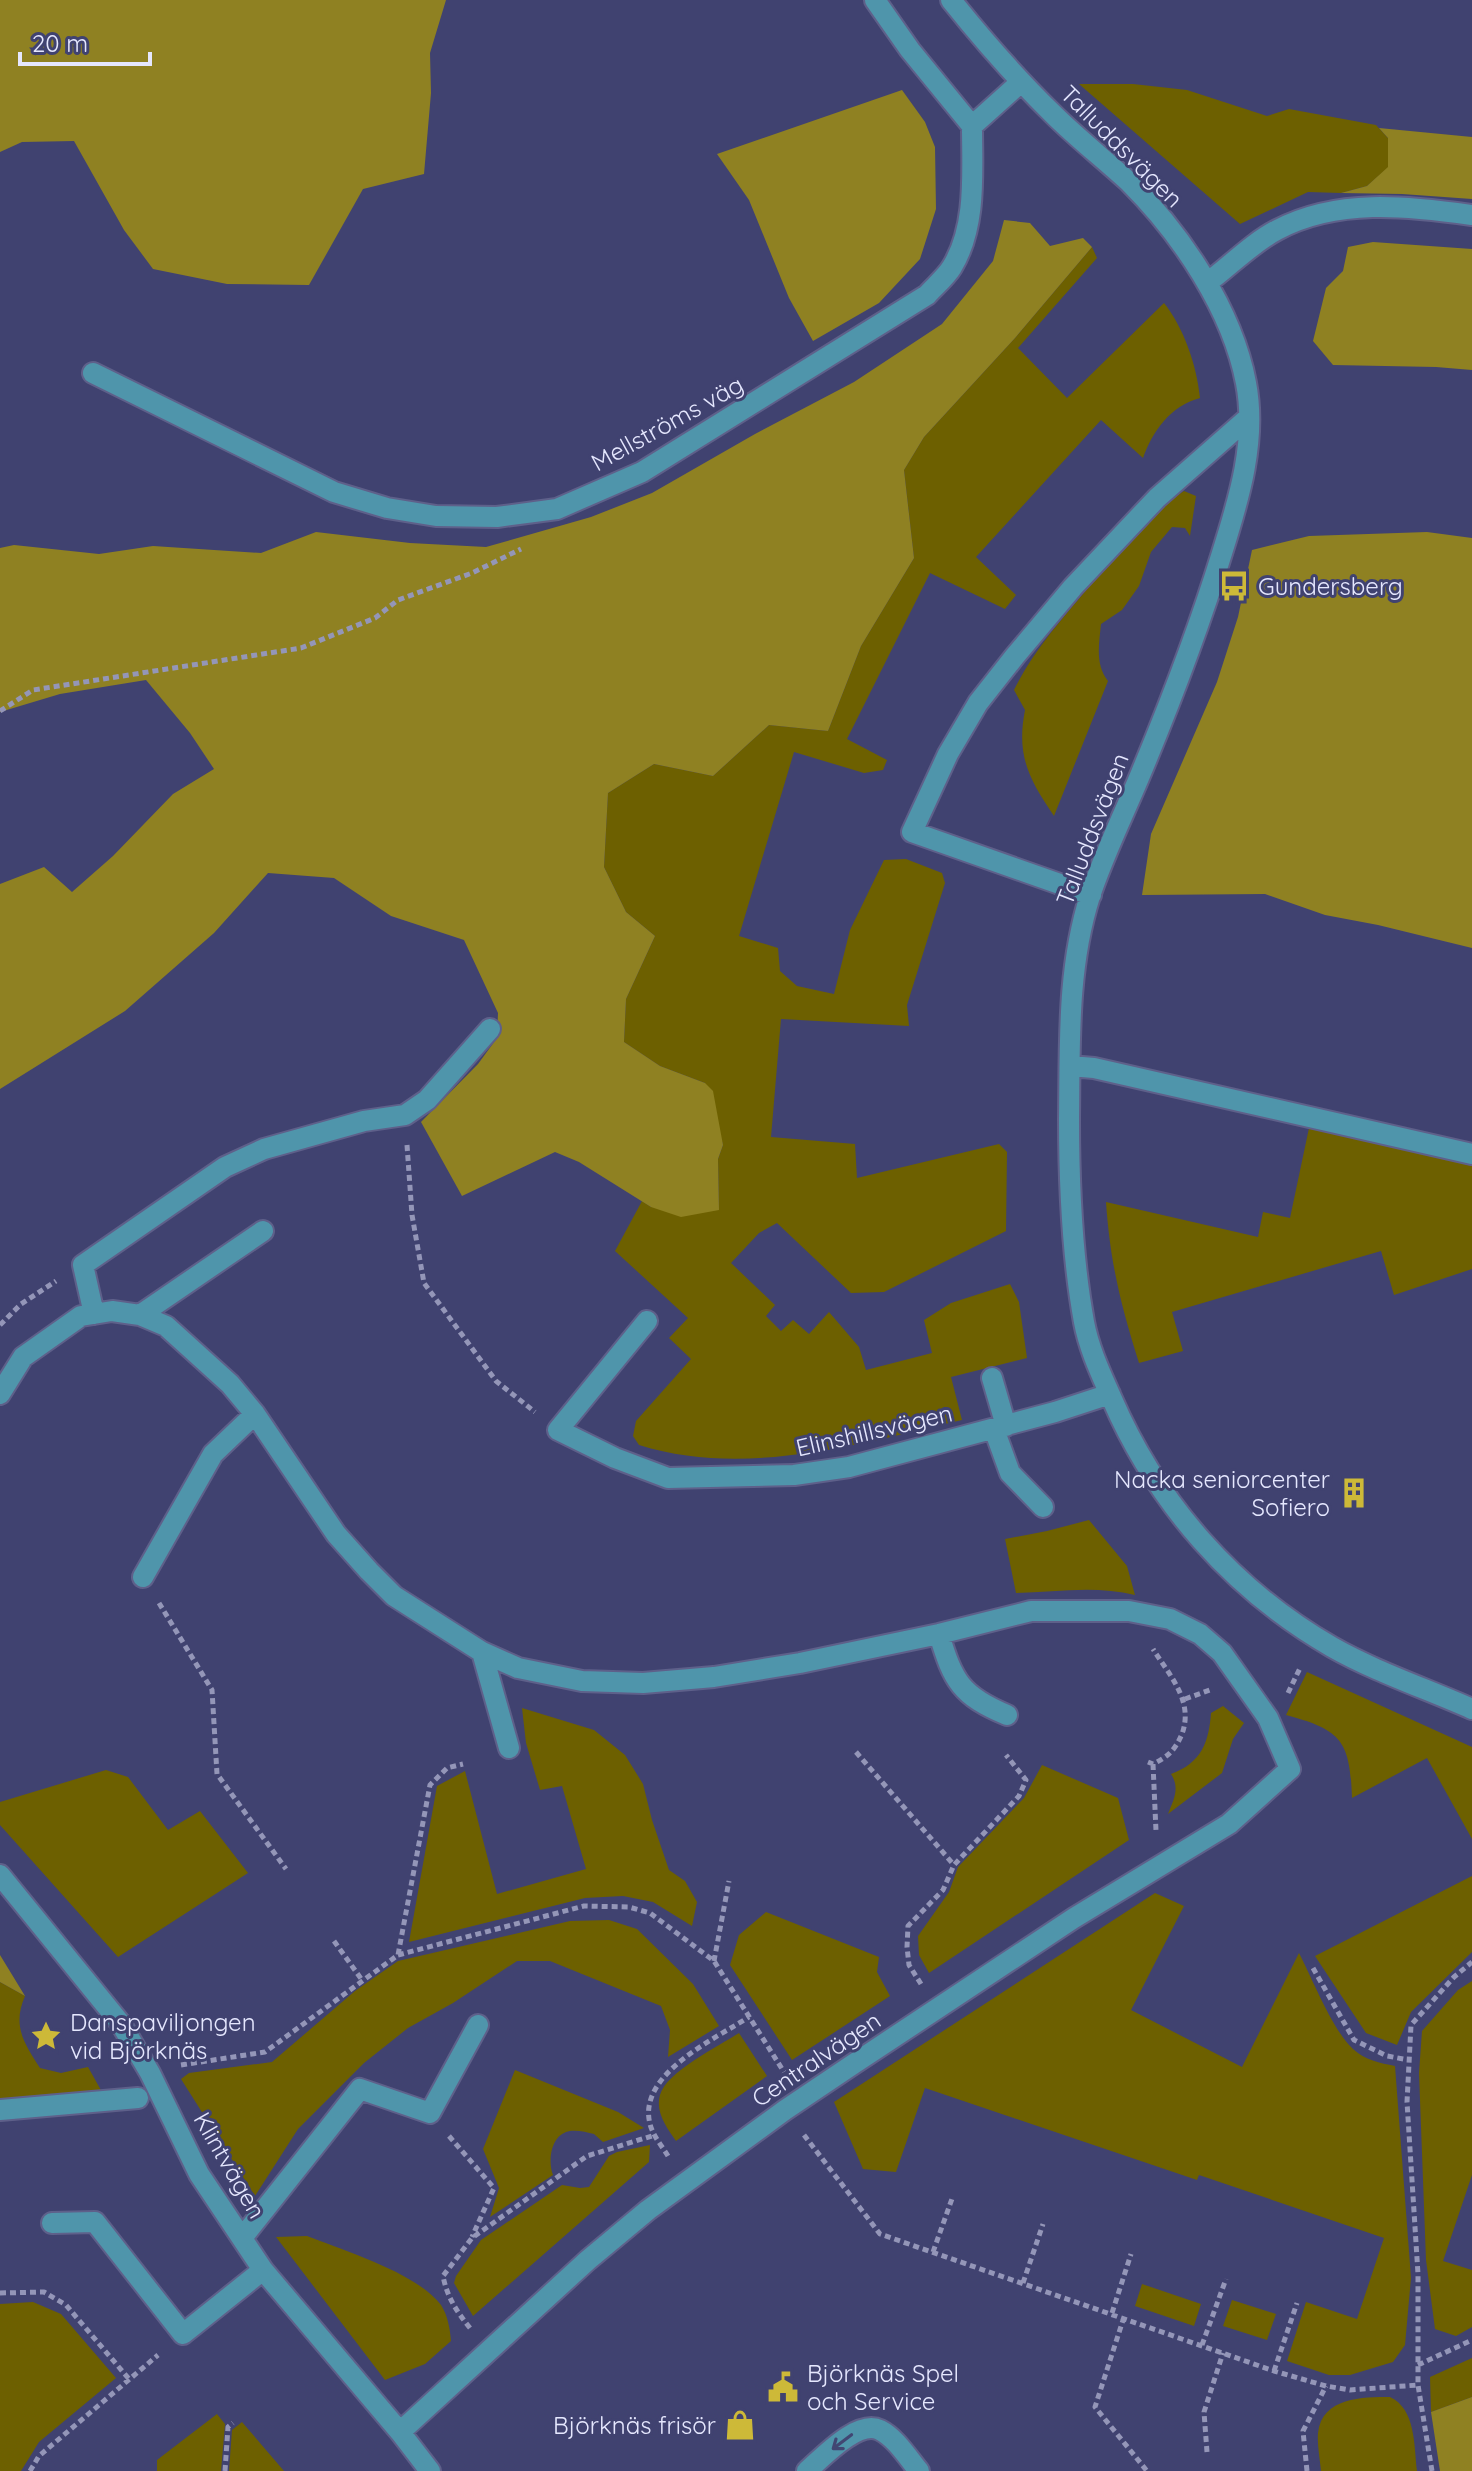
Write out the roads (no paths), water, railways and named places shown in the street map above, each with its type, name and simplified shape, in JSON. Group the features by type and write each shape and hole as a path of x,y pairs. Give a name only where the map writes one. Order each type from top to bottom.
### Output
{"street":[{"path":"875,0 910,50 972,126 1021,82"},
{"name":"Talluddsvägen","path":"951,0 1021,82 1133,186 1186,249 1207,283 1238,352 1247,387 1248,418 1242,486 1199,626 1091,895 1075,963 1069,1189 1084,1325 1094,1360 1125,1429 1164,1496 1203,1544 1242,1582 1335,1649 1472,1709"},
{"name":"Mellströms väg","path":"93,373 334,492 387,508 436,516 497,517 557,509 642,472 803,375 927,295 952,267 967,231 972,126"},
{"path":"1207,283 1276,231 1310,217 1353,208 1405,206 1472,215"},
{"path":"1091,895 912,832 963,728 978,703 1015,656 1073,587 1157,498 1248,418"},
{"path":"94,1314 83,1265 225,1167 276,1145 364,1121 405,1115 427,1100 490,1029"},
{"path":"1070,1066 1094,1068 1472,1154"},
{"path":"140,1315 263,1231"},
{"path":"0,1394 23,1357 81,1316 112,1311 140,1315 166,1326 230,1384 255,1414 336,1534 394,1596 482,1652 518,1668 582,1681 643,1683 714,1677 939,1634 949,1667 965,1691 978,1703 1007,1715"},
{"name":"Elinshillsvägen","path":"647,1321 558,1430 615,1458 668,1478 794,1475 849,1467 1110,1394"},
{"path":"992,1378 1010,1473 1043,1507"},
{"path":"143,1577 213,1454 255,1414"},
{"name":"Centralvägen","path":"400,2432 576,2270 648,2210 785,2110 867,2055 1074,1918 1229,1824 1290,1769 1268,1718 1222,1653 1200,1634 1170,1619 1129,1611 1031,1611 939,1634"},
{"path":"482,1652 509,1748"},
{"name":"Klintvägen","path":"0,1875 121,2024 150,2073 199,2174 263,2270 430,2471"},
{"path":"242,2238 360,2089 430,2113 478,2025"},
{"path":"0,2110 138,2098"},
{"path":"52,2223 95,2222 183,2334 263,2270"},
{"path":"807,2471 845,2439 865,2428 878,2428 892,2439 919,2471"}],"place":[{"name":"Gundersberg","path":"1234,586"},
{"name":"Nacka seniorcenter Sofiero","path":"1354,1493"},
{"name":"Danspaviljongen vid Björknäs","path":"46,2036"},
{"name":"Björknäs Spel och Service","path":"783,2387"},
{"name":"Björknäs frisör","path":"740,2425"}]}
